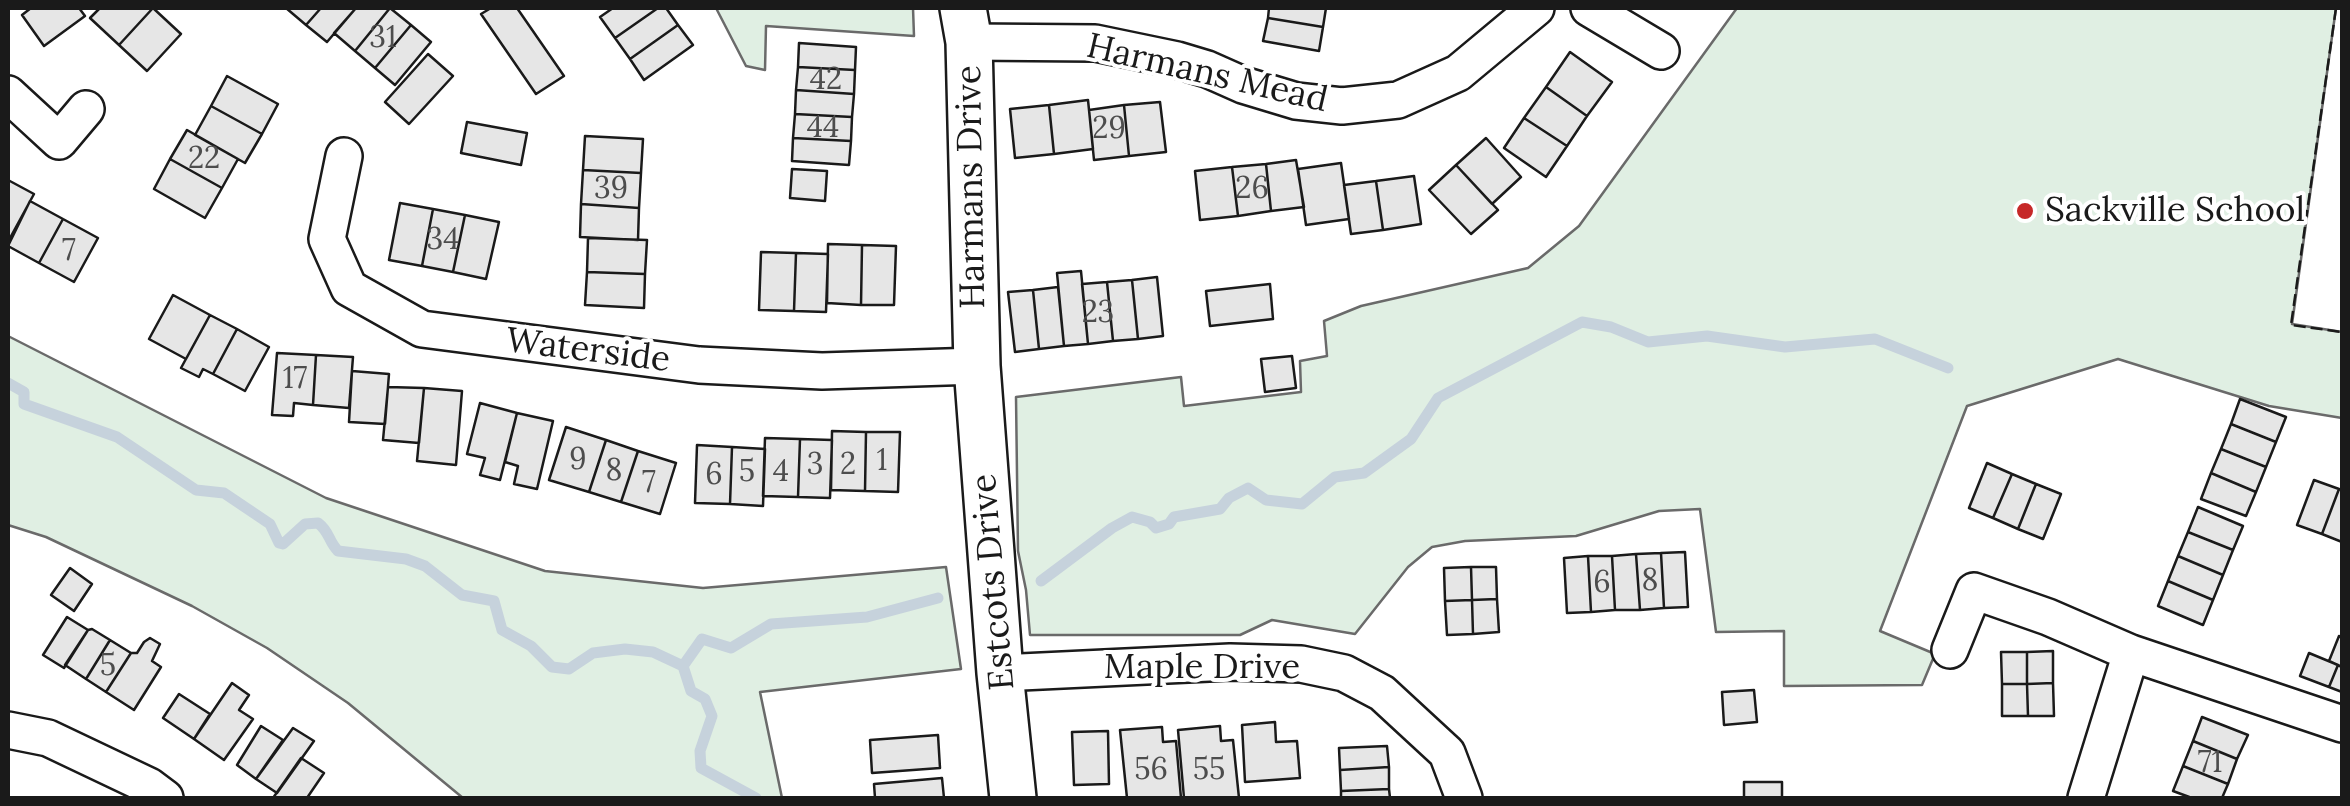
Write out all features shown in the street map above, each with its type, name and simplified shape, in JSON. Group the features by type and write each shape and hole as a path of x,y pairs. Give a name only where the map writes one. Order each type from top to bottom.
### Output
{"street":[{"name":"Harmans Mead","path":"966,25 1095,43 1207,68 1243,85 1296,101 1342,106 1398,100 1458,73 1536,8"},
{"path":"1588,8 1661,51"},
{"name":"Harmans Drive","path":"966,25 977,366"},
{"path":"8,94 60,142 86,109"},
{"name":"Waterside","path":"344,156 327,239 349,288 422,329 699,365 822,371 977,366"},
{"name":"Estcots Drive","path":"977,366 1013,798"},
{"path":"1950,650 1974,591 2048,616 2131,653 2342,724"},
{"path":"2086,798 2131,653"},
{"name":"Maple Drive","path":"1000,673 1230,662 1301,664 1344,673 1382,692 1447,753 1464,798"},
{"path":"8,730 48,738 149,786 165,798"}],"green space":[{"path":"716,8 913,8 914,36 766,26 765,70 746,66"},
{"path":"1737,8 2336,8 2292,324 2342,332 2342,418 2269,406 2118,359 1967,406 1880,631 1935,654 1922,685 1784,686 1784,631 1716,632 1700,509 1659,511 1576,536 1465,541 1432,547 1408,567 1355,634 1272,620 1240,635 1030,635 1018,551 1016,397 1181,377 1184,406 1301,392 1300,361 1327,356 1324,321 1361,306 1528,268 1579,226"},
{"path":"8,336 326,498 545,571 703,588 946,567 961,669 760,692 782,798 463,798 348,703 267,648 192,606 46,537 8,525"}],"building":[{"path":"31,8 79,8 85,16 44,46 22,15"},
{"path":"100,8 153,8 119,45 90,18"},
{"path":"153,8 181,34 147,71 119,45"},
{"path":"286,8 321,8 306,25"},
{"path":"321,8 356,8 327,42 306,25"},
{"path":"356,8 390,8 355,51 334,33"},
{"path":"390,8 411,25 375,68 355,51"},
{"path":"491,8 517,8 564,76 536,94 481,14"},
{"path":"613,8 658,8 615,38 600,17"},
{"path":"658,8 666,8 678,25 630,59 615,38"},
{"path":"1269,8 1326,8 1323,27 1268,18"},
{"path":"1268,18 1323,27 1319,51 1263,41"},
{"path":"411,25 431,42 395,85 375,68"},
{"path":"678,25 693,45 644,80 630,59"},
{"path":"799,43 856,47 855,70 798,67"},
{"path":"1570,52 1612,82 1587,116 1546,87"},
{"path":"428,54 453,76 409,124 385,102"},
{"path":"798,67 855,70 854,94 796,90"},
{"path":"227,76 278,104 262,134 211,106"},
{"path":"1546,87 1587,116 1567,146 1524,118"},
{"path":"796,90 854,94 852,117 795,114"},
{"path":"1088,100 1093,149 1054,154 1049,105"},
{"path":"1160,102 1166,152 1129,156 1124,105"},
{"path":"1049,105 1054,154 1015,158 1010,109"},
{"path":"1124,105 1129,156 1094,160 1089,110"},
{"path":"211,106 262,134 245,163 195,135"},
{"path":"795,114 852,117 851,141 793,138"},
{"path":"1524,118 1567,146 1546,177 1504,148"},
{"path":"467,122 527,133 521,165 461,153"},
{"path":"187,130 238,159 222,188 170,159"},
{"path":"585,136 643,139 641,173 583,170"},
{"path":"793,138 851,141 849,165 792,161"},
{"path":"1486,138 1521,177 1492,204 1456,165"},
{"path":"170,159 222,188 205,218 154,189"},
{"path":"1296,160 1304,207 1271,211 1266,164"},
{"path":"1341,163 1349,219 1306,225 1298,169"},
{"path":"1266,164 1271,211 1238,216 1232,167"},
{"path":"1456,165 1498,210 1471,234 1429,190"},
{"path":"1232,167 1238,216 1200,220 1195,171"},
{"path":"792,169 827,171 825,201 790,198"},
{"path":"583,170 641,173 639,208 581,204"},
{"path":"1414,176 1421,224 1383,230 1376,181"},
{"path":"8,180 34,194 10,238 8,237"},
{"path":"1376,181 1383,230 1351,234 1344,185"},
{"path":"30,201 63,219 39,263 8,246"},
{"path":"400,203 433,209 422,266 389,260"},
{"path":"581,204 639,208 638,240 580,237"},
{"path":"433,209 465,215 453,272 422,266"},
{"path":"465,215 499,222 486,279 453,272"},
{"path":"63,219 98,238 74,282 39,263"},
{"path":"588,238 647,240 645,274 587,272"},
{"path":"828,244 862,245 861,305 827,303"},
{"path":"862,245 896,246 894,305 861,305"},
{"path":"761,252 796,253 794,311 759,310"},
{"path":"796,253 828,254 826,312 794,311"},
{"path":"1081,271 1088,344 1064,346 1057,273"},
{"path":"587,272 645,274 644,308 585,305"},
{"path":"1157,277 1163,336 1138,339 1132,280"},
{"path":"1132,280 1138,339 1113,341 1107,282"},
{"path":"1107,282 1113,341 1088,344 1082,284"},
{"path":"1270,284 1273,319 1210,326 1206,291"},
{"path":"1058,287 1064,346 1039,349 1033,290"},
{"path":"1033,290 1039,349 1015,352 1008,292"},
{"path":"173,295 210,315 186,359 149,339"},
{"path":"210,315 237,329 213,374 203,369 199,377 181,368"},
{"path":"237,329 269,347 245,391 213,374"},
{"path":"277,353 316,355 313,405 294,403 293,416 272,415"},
{"path":"316,355 353,357 349,408 313,405"},
{"path":"1292,356 1296,388 1265,392 1261,359"},
{"path":"352,371 389,374 385,424 349,422"},
{"path":"388,387 424,388 419,443 383,440"},
{"path":"424,388 462,391 456,465 417,461"},
{"path":"2240,399 2286,417 2276,442 2231,424"},
{"path":"480,403 517,413 500,480 480,475 485,458 467,454"},
{"path":"517,413 553,421 537,489 514,484 518,466 505,462"},
{"path":"2231,424 2276,442 2266,467 2221,449"},
{"path":"566,427 606,440 589,492 549,480"},
{"path":"832,431 866,432 865,491 831,490"},
{"path":"866,432 900,432 898,492 865,491"},
{"path":"765,438 800,439 798,497 763,496"},
{"path":"800,439 832,440 830,498 798,497"},
{"path":"606,440 638,451 621,502 589,492"},
{"path":"697,445 732,447 730,504 695,503"},
{"path":"732,447 765,449 763,506 730,504"},
{"path":"2221,449 2266,467 2256,492 2211,473"},
{"path":"638,451 676,463 660,514 621,502"},
{"path":"1987,463 2012,474 1993,518 1969,508"},
{"path":"2211,473 2256,492 2246,516 2201,499"},
{"path":"2012,474 2036,484 2018,529 1993,518"},
{"path":"2314,480 2339,489 2322,534 2297,525"},
{"path":"2036,484 2061,494 2043,539 2018,529"},
{"path":"2339,489 2342,490 2342,542 2322,534"},
{"path":"2198,507 2243,526 2233,550 2188,532"},
{"path":"2188,532 2233,550 2223,575 2178,556"},
{"path":"1685,552 1688,607 1664,608 1661,553"},
{"path":"1661,553 1664,608 1640,610 1636,554"},
{"path":"1636,554 1640,610 1615,610 1612,556"},
{"path":"1588,556 1591,612 1567,613 1564,558"},
{"path":"1588,556 1612,556 1615,610 1591,612"},
{"path":"2178,556 2223,575 2213,600 2168,581"},
{"path":"1471,567 1472,600 1445,601 1444,568"},
{"path":"1471,567 1496,567 1497,599 1472,600"},
{"path":"70,568 92,584 74,611 51,595"},
{"path":"2168,581 2213,600 2203,625 2158,606"},
{"path":"1497,599 1499,632 1473,634 1472,600"},
{"path":"1472,600 1473,634 1447,635 1445,601"},
{"path":"67,617 88,630 64,668 43,655"},
{"path":"92,629 110,640 86,679 65,665"},
{"path":"2339,636 2342,638 2342,667 2329,661"},
{"path":"150,638 160,644 152,661 161,667 134,710 106,692 131,653 137,653"},
{"path":"110,640 131,653 106,692 86,679"},
{"path":"2053,651 2053,683 2027,684 2027,652"},
{"path":"2001,652 2027,652 2027,684 2002,684"},
{"path":"2309,653 2338,665 2329,687 2300,676"},
{"path":"2338,665 2342,667 2342,692 2329,687"},
{"path":"232,683 249,695 239,710 253,719 224,760 194,739"},
{"path":"2053,683 2054,716 2028,716 2027,684"},
{"path":"2002,684 2027,684 2028,716 2002,716"},
{"path":"1754,690 1757,722 1724,725 1722,692"},
{"path":"179,694 210,714 194,739 163,718"},
{"path":"2202,717 2248,735 2237,759 2193,741"},
{"path":"1275,722 1276,742 1297,741 1300,778 1245,782 1242,725"},
{"path":"261,726 283,740 256,779 237,765"},
{"path":"1220,726 1221,741 1233,740 1239,798 1184,798 1178,730"},
{"path":"1162,727 1163,742 1176,741 1181,798 1127,798 1120,730"},
{"path":"293,728 314,741 277,793 256,779"},
{"path":"1108,731 1109,784 1074,785 1072,732"},
{"path":"938,735 940,768 872,773 870,740"},
{"path":"2193,741 2237,759 2228,784 2183,766"},
{"path":"1387,746 1389,767 1340,770 1339,748"},
{"path":"301,758 324,773 307,798 273,798"},
{"path":"2183,766 2228,784 2222,798 2192,798 2173,791"},
{"path":"1389,767 1389,789 1341,791 1340,770"},
{"path":"942,778 944,798 875,798 874,784"},
{"path":"1744,782 1782,782 1782,798 1744,798"},
{"path":"1389,789 1390,798 1341,798 1341,791"}],"waterway":[{"path":"1041,581 1132,517 1156,528 1169,524 1174,517 1220,509 1229,498 1248,488 1266,500 1302,504 1335,477 1364,473 1411,439 1438,398 1582,322 1611,327 1648,342 1707,336 1785,347 1875,339 1948,368"},
{"path":"8,383 24,392 24,404 117,437 196,490 224,493 270,524 279,543 283,544 305,524 318,523 338,551 406,559 425,566 462,595 494,601 502,630 531,646 552,667 569,669 593,653 625,649 653,652 683,666 691,691 705,699 712,716 700,751 701,768 756,798"},
{"path":"683,666 702,639 731,648 771,624 867,617 938,598"}],"fence":[{"path":"2336,8 2291,325 2342,332"}],"place":[{"name":"Sackville School","path":"2025,211"}]}
